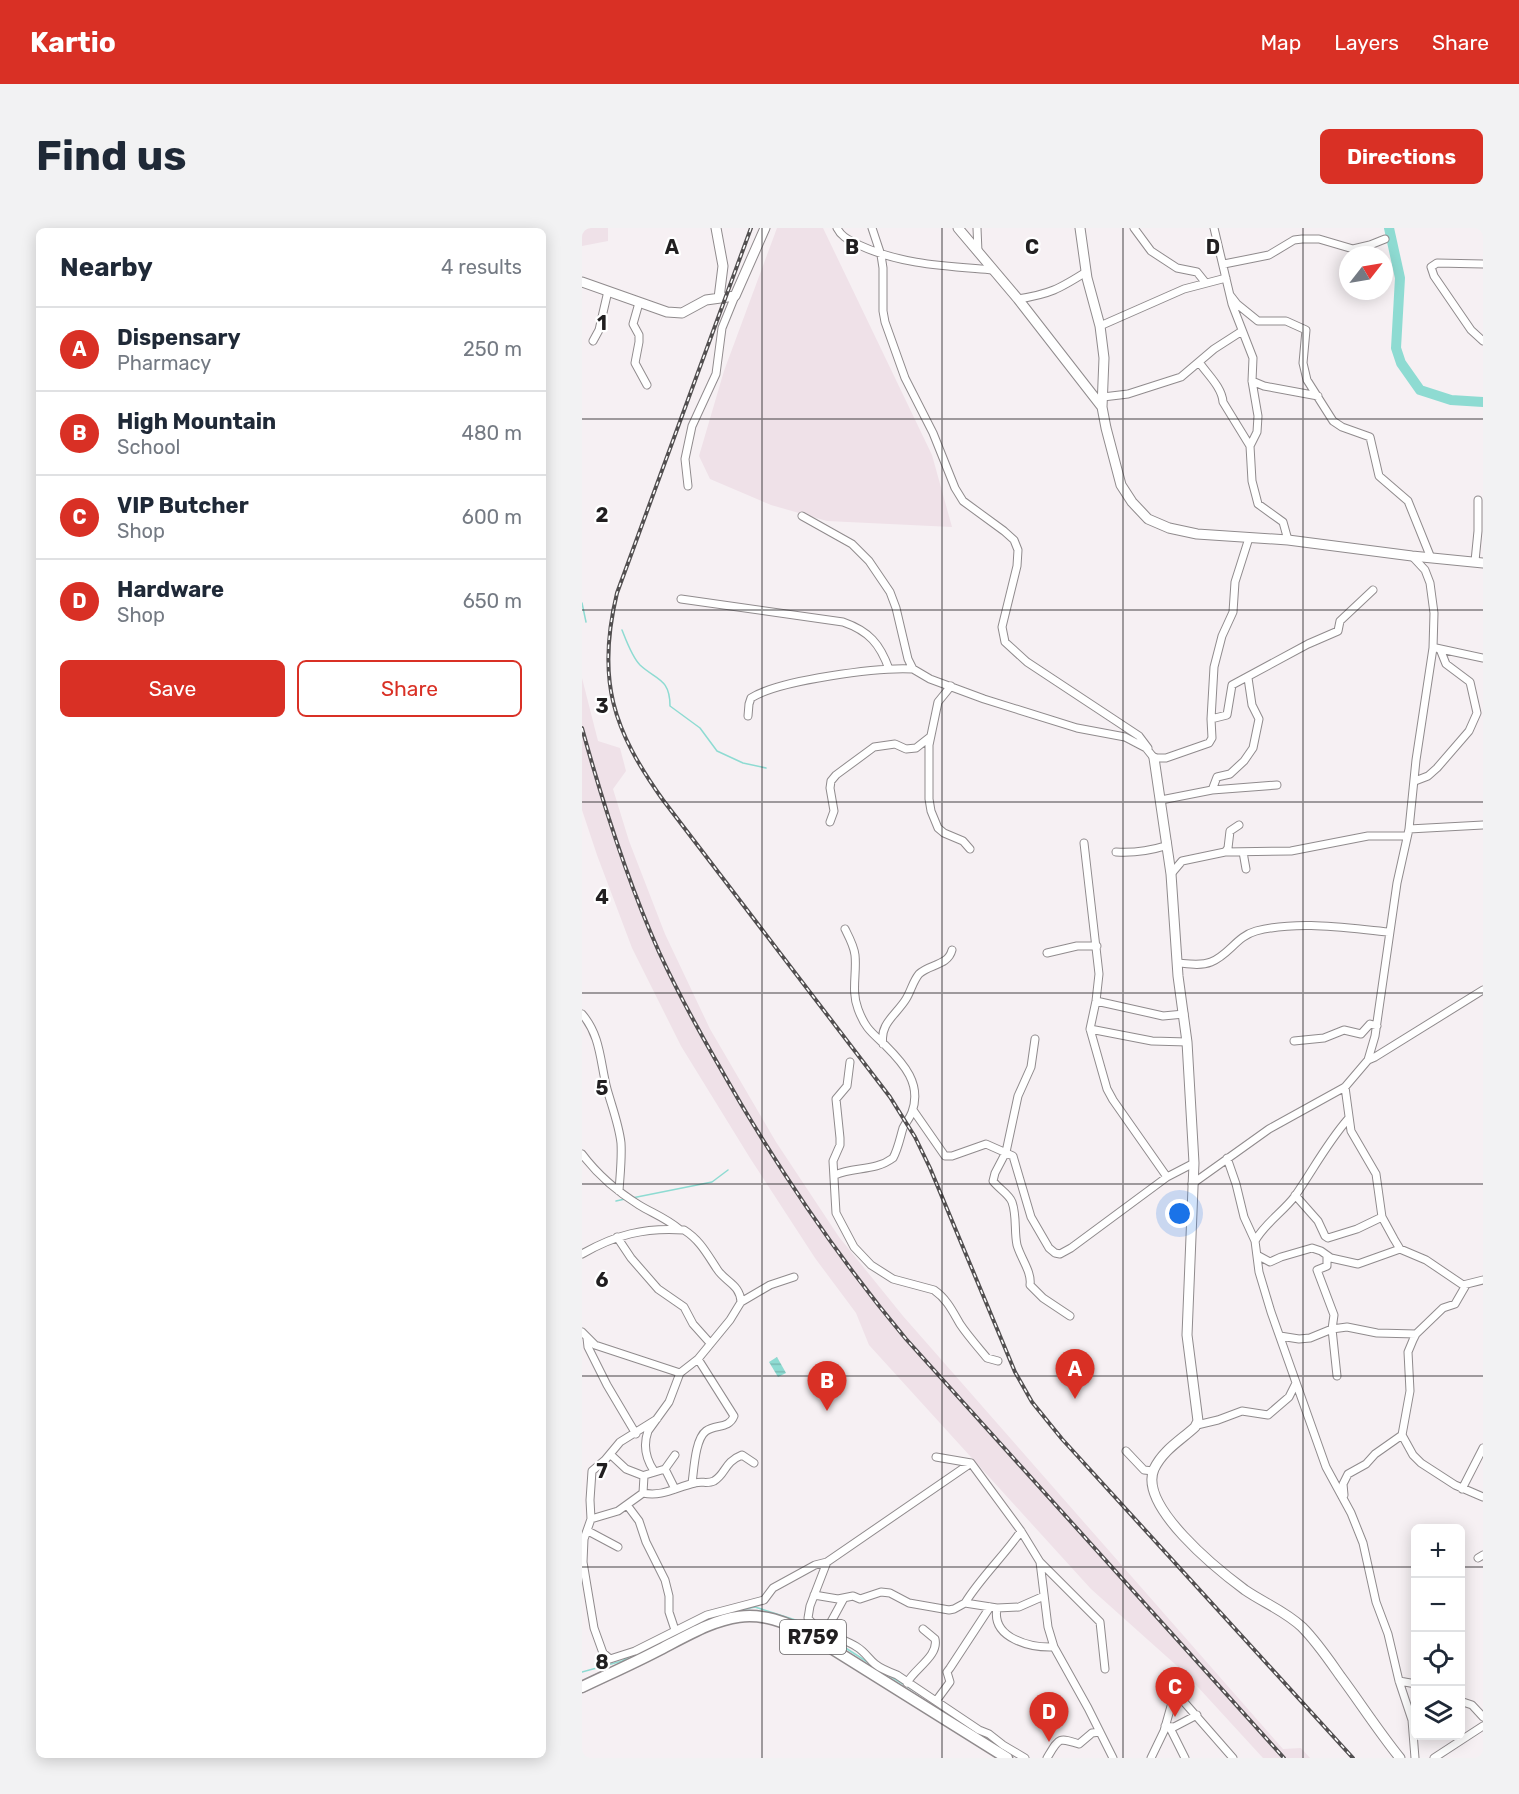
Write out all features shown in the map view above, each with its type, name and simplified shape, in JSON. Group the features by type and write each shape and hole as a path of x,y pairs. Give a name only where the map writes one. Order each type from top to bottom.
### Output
{"main road":[{"name":"R759","path":"582,1687 705,1626 742,1611 773,1618 798,1628 1007,1758"}],"street":[{"path":"716,228 720,239 723,267 719,298"},
{"path":"688,486 685,459 692,426 716,374 722,328 765,228"},
{"path":"837,228 846,238 881,255 923,264 993,270"},
{"path":"872,228 883,268 883,311 888,334 905,378 963,501 1014,540 1018,550 1017,566 1002,627 1005,642 1027,662 1140,736 1153,756 1171,874 1179,963 1178,976 1187,1042 1194,1163 1187,1335 1197,1425"},
{"path":"958,228 1102,402"},
{"path":"977,228 978,252"},
{"path":"1080,228 1086,272 1100,326 1104,358 1102,402 1121,485 1132,502 1148,519 1181,532 1288,540 1479,562 1478,500"},
{"path":"1134,228 1151,251 1177,268 1197,272 1205,282"},
{"path":"1214,228 1230,295 1253,358 1252,381 1258,416 1257,432 1250,446"},
{"path":"1224,264 1269,255 1294,240 1302,238 1319,239 1353,249 1385,239"},
{"path":"1483,264 1437,263 1431,267 1449,299 1471,330 1483,341"},
{"path":"1018,299 1056,291 1086,272"},
{"path":"1100,326 1184,289 1226,278"},
{"path":"582,282 674,314 682,313 706,300 735,296"},
{"path":"593,341 599,330 608,291"},
{"path":"1230,295 1237,304 1258,321 1278,320 1305,330 1303,352 1305,375 1334,422 1370,436 1379,476 1408,501 1431,558"},
{"path":"639,303 633,324 639,337 635,363 647,386"},
{"path":"1102,402 1181,377 1214,349 1242,331"},
{"path":"1199,362 1223,397 1223,402 1250,446 1252,481 1258,504 1283,522 1288,540"},
{"path":"1252,381 1264,386 1318,396"},
{"path":"802,516 852,544 881,577 896,608 908,659 913,669"},
{"path":"748,716 752,698 770,689 841,675 889,669 913,669 930,679 984,699 1077,728 1125,737 1153,756 1166,758 1209,743 1212,738 1214,667 1222,636 1233,612 1235,582 1249,538"},
{"path":"1192,1184 1269,1129 1345,1087 1368,1060 1377,1026 1397,882 1408,832 1437,648 1430,583 1425,570 1412,556"},
{"path":"1211,719 1227,715 1232,686 1308,644 1338,631 1340,621 1373,590"},
{"path":"681,599 843,622 862,630 875,640 883,652 889,669"},
{"path":"1437,648 1483,658"},
{"path":"1437,648 1446,664 1470,682 1477,712 1483,719"},
{"path":"1212,790 1217,777 1230,774 1244,761 1253,748 1259,719 1252,705 1248,678"},
{"path":"951,686 938,702 928,751 929,799 935,822 944,833 963,841 970,849"},
{"path":"1415,780 1423,779 1432,773 1470,731 1477,712"},
{"path":"830,822 834,811 830,788 836,775 874,747 895,744 906,749 916,748 932,736"},
{"path":"1161,800 1212,790 1277,785"},
{"path":"1225,852 1228,848 1230,831 1239,825"},
{"path":"1171,874 1182,861 1225,852 1291,851 1368,836 1483,825"},
{"path":"1116,852 1159,848 1165,846 1167,842"},
{"path":"1084,843 1099,974 1090,1029 1107,1089 1167,1177"},
{"path":"1243,852 1246,869"},
{"path":"1179,963 1198,965 1209,963 1252,932 1287,926 1334,927 1389,933"},
{"path":"835,1175 873,1168 893,1158 906,1122 913,1110 914,1082 905,1067 870,1033 858,1009 854,987 855,953 845,929"},
{"path":"1047,953 1077,946 1096,946"},
{"path":"883,1044 882,1035 886,1026 906,999 918,976 929,967 946,960 952,950"},
{"path":"1368,1060 1483,990"},
{"path":"1096,1001 1163,1016 1184,1014"},
{"path":"582,1014 595,1032 599,1044 606,1084 620,1134 619,1191"},
{"path":"1294,1041 1324,1038 1344,1030 1361,1034 1370,1024 1377,1026"},
{"path":"1090,1029 1152,1041 1187,1042"},
{"path":"1035,1039 1031,1067 1018,1096 1006,1152 993,1181 1012,1202 1016,1219 1017,1245 1031,1277 1029,1285 1043,1298 1070,1316"},
{"path":"850,1062 847,1086 836,1100 840,1138 840,1144 833,1158 836,1213 854,1247 871,1265 893,1279 934,1290 954,1312 961,1325 987,1358 999,1361"},
{"path":"1345,1087 1348,1119 1354,1138 1372,1164 1376,1174 1382,1217 1400,1249 1426,1260 1455,1281 1466,1285 1483,1280"},
{"path":"913,1110 945,1156 952,1156 986,1144 1010,1153 1014,1159 1031,1217 1054,1253 1060,1254 1071,1248 1167,1177 1194,1163"},
{"path":"1255,1241 1261,1231 1295,1196 1333,1136 1348,1119"},
{"path":"582,1154 619,1191 637,1204 664,1218 679,1230"},
{"path":"1227,1158 1244,1217 1255,1241 1259,1272 1326,1467 1356,1523 1363,1543 1373,1592 1388,1634 1399,1681 1412,1720 1415,1758"},
{"path":"1295,1196 1313,1214 1328,1238 1357,1229 1382,1217"},
{"path":"582,1254 617,1237 641,1231 679,1230 687,1232 704,1248 717,1271 739,1290 741,1302"},
{"path":"617,1237 661,1293 684,1307 693,1324 710,1343"},
{"path":"1257,1255 1270,1262 1312,1248 1321,1251 1327,1257 1358,1264 1400,1249"},
{"path":"1327,1257 1327,1266 1317,1270 1334,1319 1332,1329 1337,1376"},
{"path":"654,1471 646,1456 646,1437 671,1398 680,1373 698,1359 730,1320 741,1302 770,1285 794,1277"},
{"path":"1466,1285 1455,1304 1443,1308 1416,1334 1408,1352 1410,1391 1402,1435 1413,1455 1421,1462 1462,1489 1483,1497"},
{"path":"1280,1336 1294,1339 1310,1338 1332,1329 1347,1327 1377,1333 1416,1334"},
{"path":"584,1335 595,1345 680,1373"},
{"path":"584,1335 607,1384 636,1434"},
{"path":"692,1483 699,1440 707,1430 728,1424 734,1416 698,1359"},
{"path":"1296,1382 1289,1397 1268,1415 1245,1410 1197,1425 1165,1452 1153,1471 1153,1494 1187,1541 1239,1585 1287,1615 1305,1630 1320,1647 1400,1758"},
{"path":"657,1419 620,1442 592,1471 591,1519 583,1549 585,1575 594,1628 598,1641 607,1658 610,1659 623,1656 707,1615 742,1611 764,1600 773,1588 815,1565 827,1562 971,1463"},
{"path":"1346,1503 1343,1489 1345,1477 1366,1464 1375,1454 1402,1435"},
{"path":"1462,1489 1483,1448"},
{"path":"1126,1451 1144,1470 1153,1471"},
{"path":"610,1454 632,1472 644,1476 665,1469 675,1455"},
{"path":"591,1519 618,1511 643,1493 659,1495 692,1483 711,1482 730,1460 742,1455 754,1463"},
{"path":"936,1457 971,1463 1021,1531 1040,1562 1100,1622 1105,1669"},
{"path":"665,1469 675,1490"},
{"path":"643,1493 644,1476"},
{"path":"627,1505 639,1521 646,1542 665,1580 669,1596 669,1612 675,1630"},
{"path":"588,1531 618,1547"},
{"path":"814,1596 863,1598 881,1592 890,1593 909,1603 954,1609 965,1603 984,1575 999,1561 1021,1531"},
{"path":"827,1562 810,1606 808,1618 811,1622 831,1636 845,1640 859,1648 875,1664 897,1675 1025,1758"},
{"path":"1040,1562 1050,1635 1054,1647 1101,1732 1112,1758"},
{"path":"965,1603 994,1608 1019,1607 1044,1596"},
{"path":"826,1631 844,1598"},
{"path":"994,1608 1004,1631 1014,1640 1031,1646 1054,1647"},
{"path":"936,1701 951,1680 947,1672 994,1608"},
{"path":"907,1683 936,1645 933,1636 923,1629"},
{"path":"1399,1681 1411,1683"},
{"path":"1150,1758 1167,1727 1173,1699 1178,1694 1233,1758"},
{"path":"1465,1702 1472,1705 1483,1718"},
{"path":"1167,1727 1197,1715"},
{"path":"1434,1758 1483,1726"},
{"path":"1167,1727 1185,1758"},
{"path":"1047,1758 1054,1745 1062,1739 1080,1744 1092,1733 1101,1732"}],"shaded area":[{"path":"582,228 608,228 608,241 582,246"},
{"path":"777,228 823,228 932,455 952,527 827,521 771,505 710,479 699,456 724,371"},
{"path":"582,678 598,741 620,748 626,771 613,789 629,841 665,934 710,1029 776,1142 839,1237 903,1316 1283,1749 1301,1748 1310,1758 1263,1758 1185,1673 1091,1589 869,1345 856,1313 815,1258 681,1046 632,948 582,810"},
{"path":"777,1357 786,1373 778,1377 769,1362"}],"waterway":[{"path":"1389,228 1400,278 1396,348 1401,363 1420,390 1451,400 1483,402"},
{"path":"582,603 586,622"},
{"path":"622,630 637,662 665,685 670,706 700,728 717,751 743,763 766,768"},
{"path":"632,1198 712,1182 728,1170"},
{"path":"616,1201 625,1199"},
{"path":"741,1610 755,1607 808,1624"},
{"path":"830,1638 869,1663"},
{"path":"582,1672 622,1661 632,1655"},
{"path":"888,1675 928,1699"}],"railway":[{"path":"751,228 617,593 608,652 613,703 621,727 646,775 663,800 890,1097 915,1137 1015,1372 1032,1402 1062,1439 1353,1758"},
{"path":"582,728 616,841 659,952 719,1066 798,1195 839,1254 906,1339 1284,1758"}],"place":[{"name":"Dispensary","path":"1075,1399"},
{"name":"High Mountain","path":"827,1411"},
{"name":"VIP Butcher","path":"1175,1717"},
{"name":"Hardware","path":"1049,1742"}]}
